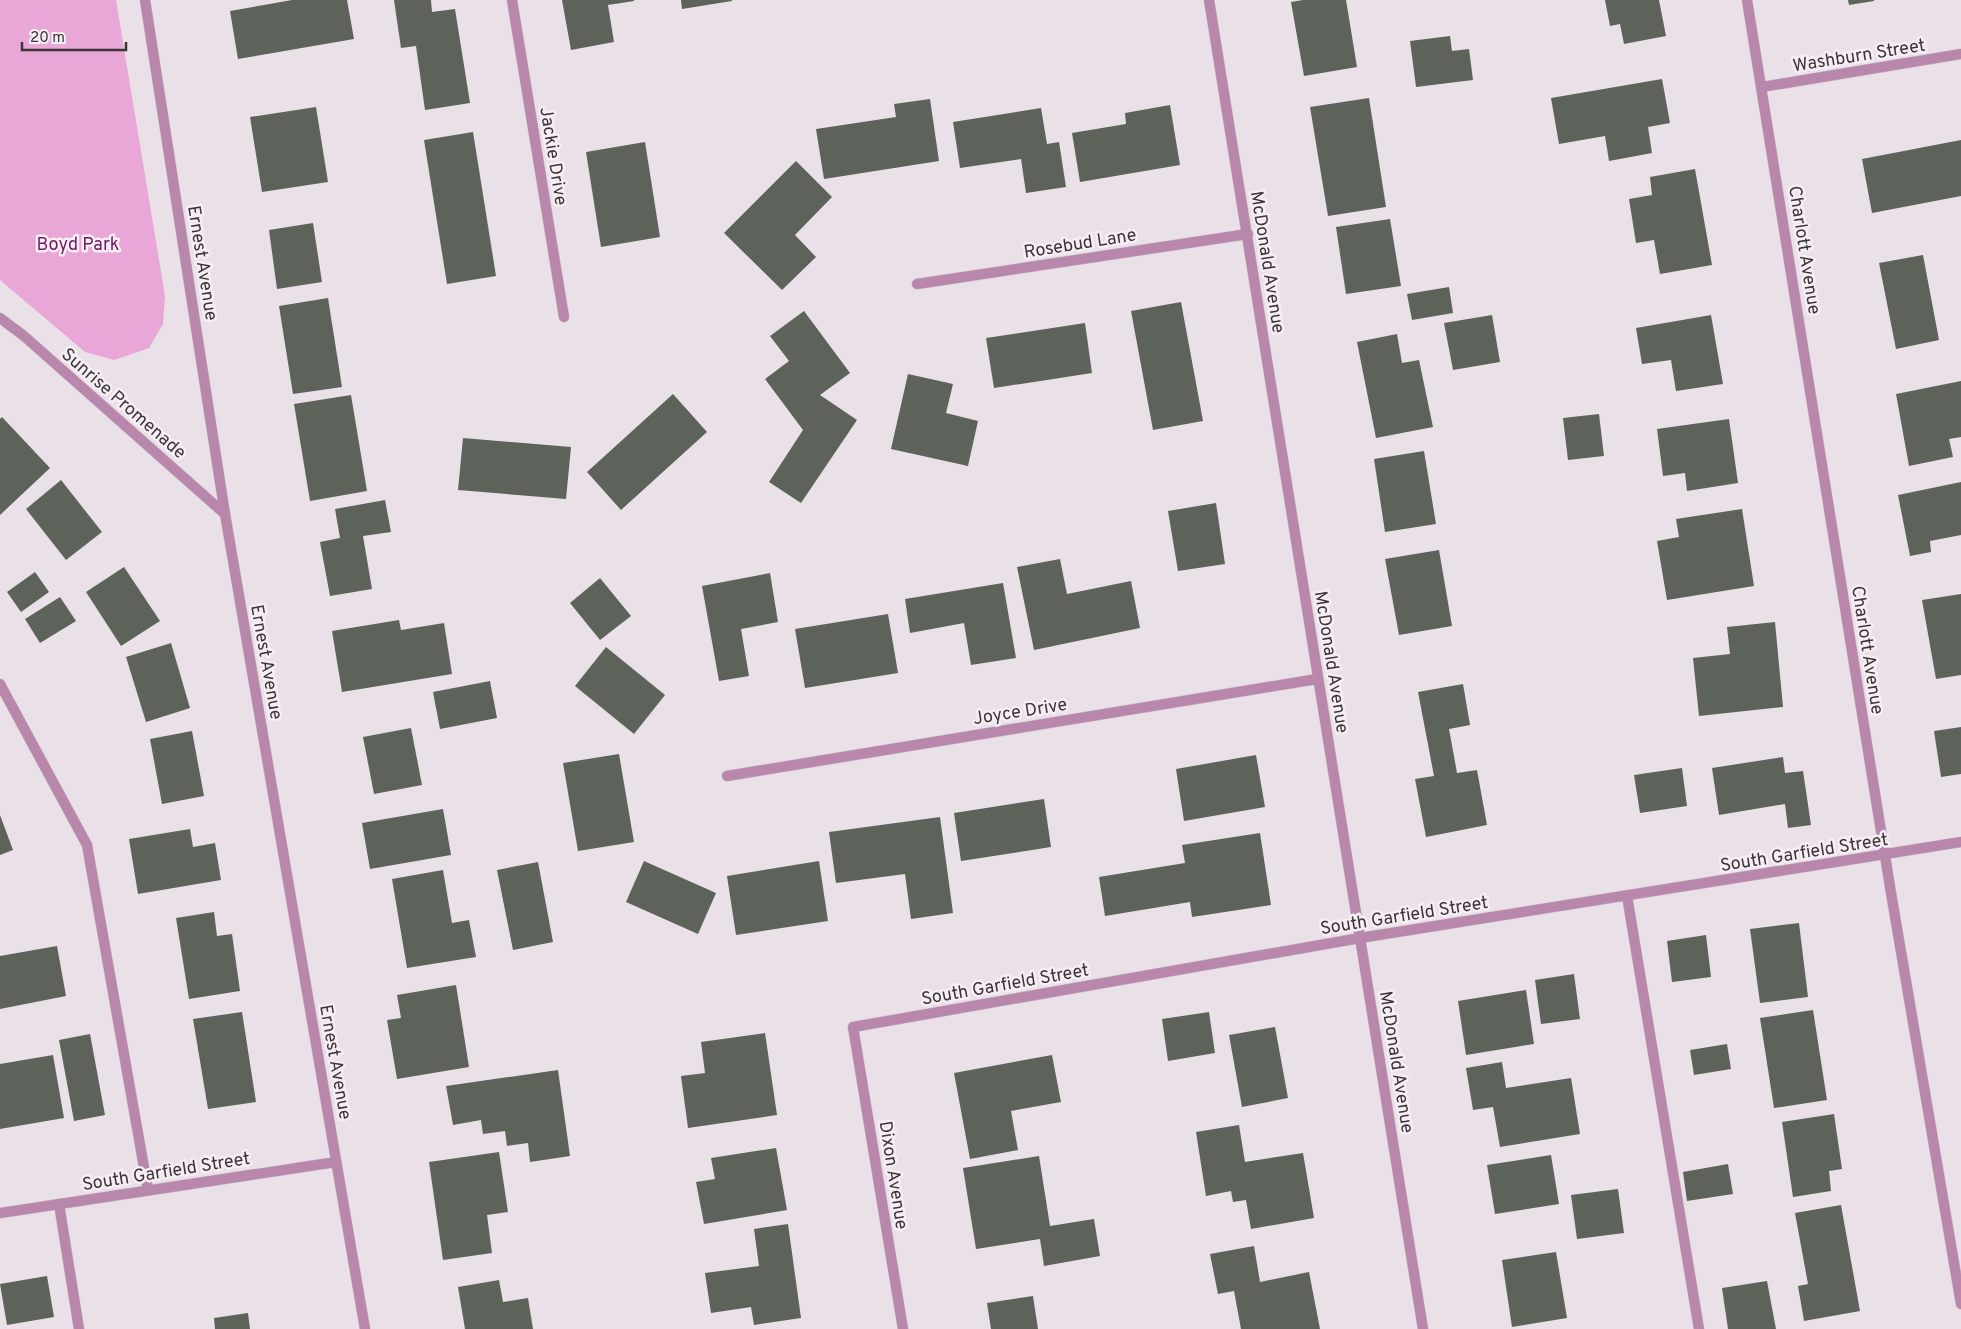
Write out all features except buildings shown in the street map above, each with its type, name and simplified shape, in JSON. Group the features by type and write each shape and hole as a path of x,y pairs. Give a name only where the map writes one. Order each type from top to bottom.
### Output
{"street":[{"name":"Ernest Avenue","path":"145,0 226,514 364,1329"},
{"name":"Jackie Drive","path":"512,0 564,317"},
{"name":"McDonald Avenue","path":"1209,0 1423,1329"},
{"name":"Charlott Avenue","path":"1747,0 1885,855 1961,1304"},
{"name":"Washburn Street","path":"1762,87 1961,54"},
{"name":"Rosebud Lane","path":"917,284 1248,234"},
{"name":"Sunrise Promenade","path":"0,318 24,336 226,514"},
{"name":"Joyce Drive","path":"727,776 1318,678"},
{"path":"0,684 87,845 148,1190"},
{"name":"South Garfield Street","path":"853,1027 1360,938 1961,842"},
{"path":"1627,896 1699,1329"},
{"name":"Dixon Avenue","path":"853,1027 902,1329"},
{"name":"South Garfield Street","path":"0,1213 336,1162"},
{"path":"59,1204 79,1329"}],"green space":[{"name":"Boyd Park","path":"0,0 116,0 165,296 163,324 149,348 114,360 85,352 0,280"}]}
